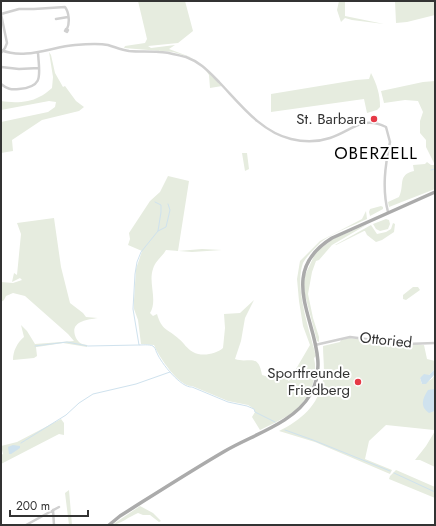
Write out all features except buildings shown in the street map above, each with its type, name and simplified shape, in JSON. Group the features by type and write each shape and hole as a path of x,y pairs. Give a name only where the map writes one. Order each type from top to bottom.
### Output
{"main road":[{"path":"109,525 120,516 226,450 293,415 304,405 311,394 317,377 318,364 316,345 302,285 303,275 308,259 318,247 332,238 435,192"}],"street":[{"path":"67,30 69,27 66,7 62,6 34,10 19,9 1,14 7,43 2,51 12,53 38,52 76,45 99,44 129,51 169,53 194,60 201,64 257,121 271,131 294,140 309,141 329,139 366,122 376,123 386,127 390,142 385,165 384,181 388,212"},
{"path":"56,19 68,17"},
{"path":"1,85 11,90 30,88 37,83 39,68 38,52"},
{"path":"1,67 19,69 39,68"},
{"name":"Ottoried","path":"316,345 338,339 356,337 406,344 435,343"},
{"path":"26,525 59,507"},
{"path":"53,510 54,525"}],"shaded area":[{"path":"138,1 185,1 193,31 178,43 148,46 151,48 175,45 169,49 193,58 173,52 124,48 125,46 145,43 147,39"},
{"path":"339,1 345,1 345,16 384,24 345,18 341,22 337,10"},
{"path":"395,1 435,1 435,15 407,22 396,23"},
{"path":"49,52 55,73 63,87 65,86 76,101 84,107 79,111 42,120 12,140 13,151 1,153 1,122 48,112 55,107 56,102 49,101 1,110 1,101 15,102 35,99 52,88 53,77"},
{"path":"205,69 222,86 210,88 209,75"},
{"path":"371,73 379,98 380,107 377,110 367,113 364,99 271,112 271,94 369,79"},
{"path":"435,81 435,165 426,147 426,140 420,133 420,121 423,112 418,101 405,100 384,103 381,91 423,82"},
{"path":"242,153 247,153 249,169 245,171"},
{"path":"427,162 431,165 435,165 435,189 389,207 388,202 399,197 401,193 402,181 405,175 414,171 413,165 425,164"},
{"path":"168,176 189,181 178,251 166,250 153,269 153,303 150,313 153,316 157,314 165,329 175,335 191,351 197,354 209,354 217,352 223,348 225,328 224,314 240,313 254,300 245,318 241,341 235,359 255,361 260,368 262,375 269,377 283,376 289,381 310,345 303,326 299,301 297,279 300,261 320,241 333,234 321,242 303,263 300,284 304,310 316,356 314,358 315,374 311,389 297,409 291,414 260,430 252,417 255,412 254,409 248,405 228,401 181,382 160,357 154,345 141,344 138,320 134,309 134,301 136,269 142,251 128,245 130,239 129,233 150,201 160,192"},
{"path":"381,206 383,209 370,216 370,209"},
{"path":"366,211 367,219 338,232 362,219"},
{"path":"54,218 61,267 70,303 86,317 98,318 83,321 76,325 74,333 77,340 80,343 87,345 87,347 63,343 36,347 37,356 34,358 13,360 16,347 24,337 21,325 27,331 35,344 74,341 25,296 13,293 6,296 1,302 1,282 13,283 22,280 20,278 12,282 14,273 17,275 21,234 17,223"},
{"path":"386,219 389,220 390,224 388,229 380,231 376,229 373,224"},
{"path":"393,223 395,224 394,232 382,240 376,242 364,231 335,245 371,225 377,234 386,232 391,229"},
{"path":"368,224 332,245 319,260 316,261 312,272 308,294 319,342 317,341 305,295 305,275 316,252 333,239"},
{"path":"202,249 222,250 192,252 178,251"},
{"path":"413,287 418,287 420,290 406,300 403,299 403,295"},
{"path":"349,338 424,345 427,359 435,361 435,373 434,370 429,375 420,378 422,384 432,379 435,374 435,390 434,389 429,412 435,411 434,430 386,425 369,441 365,459 392,470 390,474 315,442 279,431 301,417 313,404 317,397 321,389 324,376 323,346"},
{"path":"61,419 64,423 64,435 59,434 1,464 1,455 3,454 1,446 17,442"},
{"path":"435,431 435,467 420,460 415,460"},
{"path":"396,470 435,487 435,498 389,479"},
{"path":"69,490 72,525 69,525 65,493"},
{"path":"140,506 153,513 161,521 159,522 150,515 138,513 118,524 112,525"}],"water":[{"path":"434,370 435,374 426,384 422,384 420,378 424,374 429,375"},
{"path":"434,389 435,411 429,413 424,408 423,399 428,390"},
{"path":"13,445 20,446 20,448 9,454 8,447"}],"waterway":[{"path":"431,170 435,169"},
{"path":"155,202 161,205 158,231 141,252 137,262 135,274 133,309 139,345 152,345 167,368 182,384 228,402 247,406 254,409 255,412 275,422"},
{"path":"158,231 166,227 170,210 168,204"},
{"path":"35,346 67,342 88,346 139,345"},
{"path":"21,443 66,415 79,403 93,394 136,384 170,372"},
{"path":"285,430 390,471"},
{"path":"394,473 435,492"}],"place":[{"name":"St. Barbara","path":"374,119"},
{"name":"Sportfreunde Friedberg","path":"358,382"}],"district":[{"name":"OBERZELL","path":"376,153"}]}
